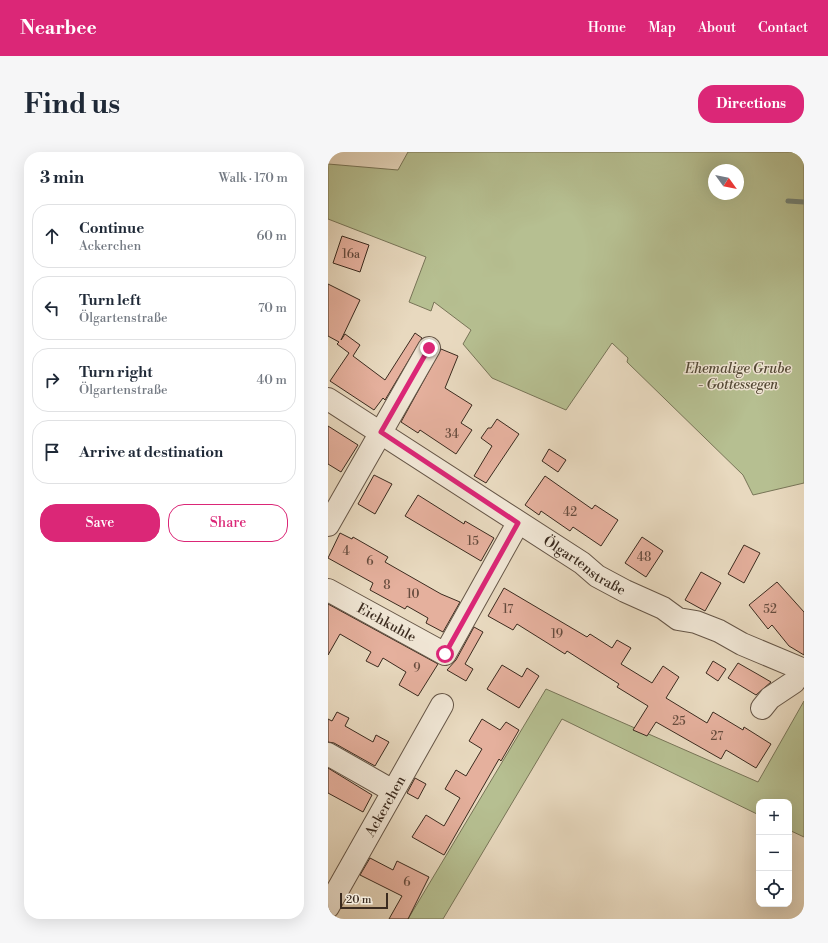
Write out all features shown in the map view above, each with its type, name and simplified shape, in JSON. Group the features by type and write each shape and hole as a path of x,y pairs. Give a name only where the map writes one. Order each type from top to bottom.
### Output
{"street":[{"path":"328,525 429,348"},
{"name":"Ölgartenstraße","path":"328,399 582,563 597,576 663,608 678,619 708,626 742,644 803,669"},
{"name":"Eichkuhle","path":"328,590 445,654 518,523"},
{"path":"762,708 770,698 794,682 803,669"},
{"name":"Ackerchen","path":"328,907 442,704"},
{"path":"328,754 393,791"}],"green space":[{"name":"Ehemalige Grube - Gottessegen","path":"408,152 804,152 804,483 753,495 743,475 627,362 628,358 612,343 566,410 492,378 463,344 471,330 434,302 431,311 409,302 426,257 328,219 328,164 398,170"},
{"path":"546,689 758,782 804,701 804,837 792,831 792,799 756,799 756,814 562,719 443,919 408,919"}],"building":[{"path":"342,236 369,245 360,272 333,263"},
{"path":"328,284 360,300 341,340 345,334 360,345 353,356 385,380 415,333 422,338 385,400 383,398 374,410 330,381 349,353 337,344 339,342 328,336"},
{"path":"441,349 458,356 445,388 472,405 461,423 472,430 456,454 420,430 418,433 401,422"},
{"path":"497,419 519,434 486,483 474,476 492,446 481,438 488,428 491,428"},
{"path":"328,426 358,445 341,472 328,464"},
{"path":"549,449 566,460 558,472 542,461"},
{"path":"374,475 392,484 375,514 358,504"},
{"path":"545,476 592,509 595,505 618,520 601,546 573,527 570,531 541,511 539,515 525,505"},
{"path":"418,495 464,524 465,521 494,538 481,561 405,516"},
{"path":"340,533 352,539 353,537 388,557 385,562 441,594 460,602 443,632 426,623 428,618 407,606 405,609 370,590 373,583 328,558"},
{"path":"642,537 663,551 646,577 625,563"},
{"path":"744,545 760,553 744,583 728,574"},
{"path":"701,572 721,583 705,611 685,600"},
{"path":"777,582 804,612 804,655 789,646 772,625 768,629 749,605"},
{"path":"504,588 587,637 590,634 612,648 617,640 631,648 621,664 652,683 663,666 679,677 666,698 707,723 713,712 743,730 744,727 771,744 756,768 726,750 721,759 656,722 647,736 633,730 648,706 617,687 619,684 567,651 565,654 517,624 513,630 488,616"},
{"path":"328,604 438,664 418,696 399,685 406,672 383,658 378,667 366,661 371,652 340,634 328,655"},
{"path":"474,627 483,632 465,664 473,669 466,681 447,670 456,660"},
{"path":"713,661 726,669 718,681 706,673"},
{"path":"738,663 771,682 756,695 728,678"},
{"path":"502,665 522,677 527,668 539,676 519,708 487,689"},
{"path":"337,712 349,718 345,726 373,742 376,735 389,742 375,766 334,743 328,742 328,719 332,721"},
{"path":"482,719 500,730 506,722 519,730 501,761 499,759 444,855 412,837 426,815 444,826 460,798 445,789 456,770 466,776 482,749 469,741"},
{"path":"328,768 372,795 363,812 328,793"},
{"path":"415,778 426,784 418,799 407,793"},
{"path":"370,858 393,870 397,861 429,877 408,919 389,919 402,896 360,875"}],"waterway":[{"path":"788,201 804,202"}],"route":[{"path":"429,348 381,432 518,523 445,654"}]}
